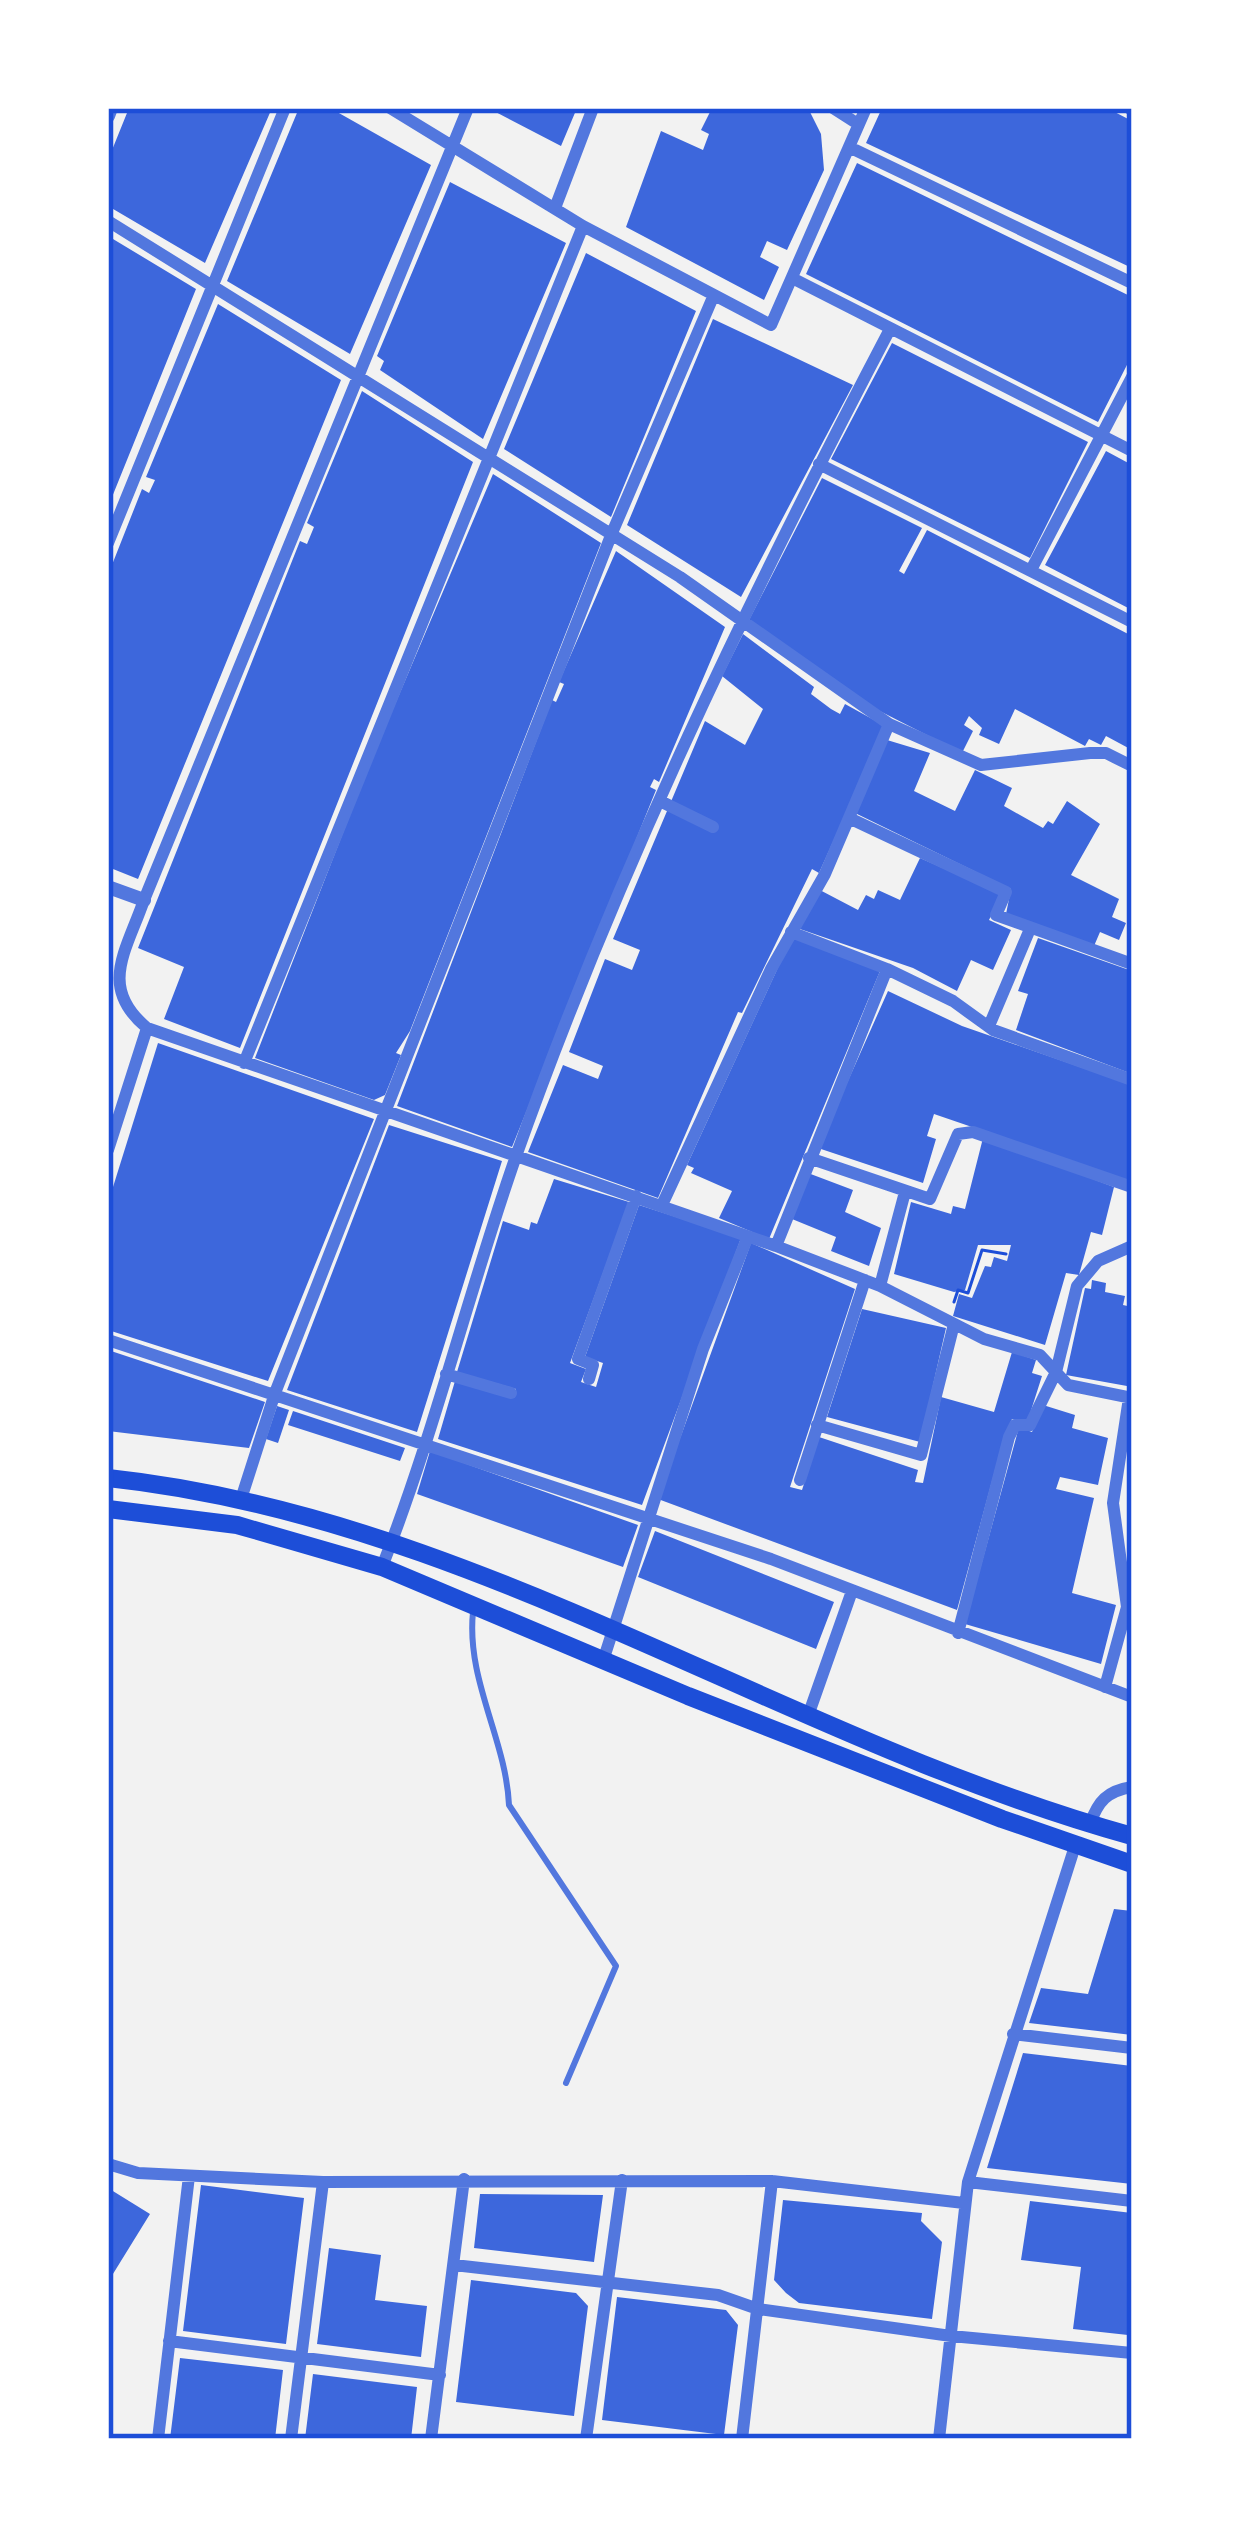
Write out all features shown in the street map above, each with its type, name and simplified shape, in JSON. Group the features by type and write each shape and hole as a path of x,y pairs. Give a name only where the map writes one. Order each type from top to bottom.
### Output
{"highway":[{"path":"108,1478 242,1496 393,1539 809,1713 1090,1824 1132,1836"},
{"path":"108,1508 237,1525 382,1567 603,1661 1132,1864"}],"street":[{"path":"108,543 285,108"},
{"path":"390,108 583,226 771,325 866,108"},
{"path":"469,108 144,900 118,975 125,1010 147,1028 865,1280 951,1323 1040,1354 1068,1385 1131,1398 1113,1503 1129,1604 1105,1687"},
{"path":"555,208 593,108"},
{"path":"832,108 858,124"},
{"path":"849,147 1132,283"},
{"path":"108,221 489,454 889,724 981,765 1106,753 1132,766"},
{"path":"244,1063 583,226"},
{"path":"792,278 1132,451"},
{"path":"242,1496 275,1393 611,533 713,297"},
{"path":"382,1567 516,1157 660,801 738,621 890,329"},
{"path":"1031,570 1132,377"},
{"path":"819,464 1132,622"},
{"path":"662,1205 849,818 889,724"},
{"path":"660,801 713,827"},
{"path":"849,818 1006,892 996,915 1132,964"},
{"path":"108,887 144,900"},
{"path":"989,1026 1030,929"},
{"path":"790,932 887,969 952,1001 989,1026 1132,1080"},
{"path":"776,1246 887,969"},
{"path":"108,1150 147,1028"},
{"path":"808,1158 930,1199 958,1134 974,1132 1132,1187"},
{"path":"880,1286 904,1192"},
{"path":"589,1379 593,1365 578,1359 636,1196"},
{"path":"603,1661 647,1516 748,1236"},
{"path":"958,1633 1009,1437 1015,1424 1030,1425 1056,1372 1077,1286 1097,1261 1120,1256 1132,1246"},
{"path":"800,1480 865,1280"},
{"path":"817,1425 921,1455 951,1323"},
{"path":"108,1340 647,1516 1132,1697"},
{"path":"446,1374 511,1393"},
{"path":"809,1713 852,1591"},
{"path":"1090,1824 1096,1804 1111,1791 1132,1787"},
{"path":"938,2439 968,2182 1076,1846"},
{"path":"1013,2034 1132,2048"},
{"path":"108,2164 138,2173 323,2182 772,2181 964,2203"},
{"path":"158,2439 189,2176"},
{"path":"431,2439 464,2180"},
{"path":"586,2439 622,2180"},
{"path":"742,2439 772,2181"},
{"path":"291,2439 323,2182"},
{"path":"968,2182 1132,2201"},
{"path":"454,2265 718,2294 758,2309 951,2336 1132,2353"},
{"path":"169,2342 440,2374"}],"lane":[{"path":"474,1603 475,1671 508,1779 509,1805 616,1966 566,2083"}],"path":[{"path":"951,1323 958,1290 968,1293 982,1250 1006,1254"}],"building":[{"path":"129,108 272,108 205,263 108,206 108,160"},
{"path":"299,108 330,108 431,165 350,354 227,281"},
{"path":"488,108 577,108 561,146"},
{"path":"712,108 808,108 821,134 824,170 787,250 767,241 760,257 779,267 764,300 626,227 661,131 703,150 709,134 701,130"},
{"path":"882,108 1107,108 1132,121 1132,268 866,143"},
{"path":"857,163 1132,297 1132,355 1098,422 806,274"},
{"path":"450,182 566,243 483,439 380,370 384,361 377,356"},
{"path":"108,236 196,289 108,507"},
{"path":"586,253 696,311 611,517 504,449"},
{"path":"218,304 341,380 138,879 108,867 113,855 108,853 108,575 142,489 149,493 155,480 146,477"},
{"path":"713,319 853,385 741,597 627,525"},
{"path":"892,343 1088,442 1030,558 831,459"},
{"path":"362,391 473,462 240,1048 164,1019 184,967 138,948 300,541 307,544 314,527 307,523"},
{"path":"1106,451 1132,465 1132,610 1045,565"},
{"path":"493,474 601,543 410,1031 396,1053 401,1055 385,1095 374,1100 255,1058 373,756"},
{"path":"822,478 922,528 899,571 904,574 927,530 1132,636 1132,750 1106,736 1101,745 1089,739 1085,746 1015,709 999,744 979,735 982,728 969,716 964,725 973,731 962,753 864,703 749,620"},
{"path":"616,551 725,627 659,782 654,779 650,787 656,790 512,1147 397,1106 552,700 556,702 564,684 559,682"},
{"path":"743,634 814,687 811,694 831,709 840,714 845,704 885,726 819,873 812,869 742,1013 738,1012 658,1198 528,1152 563,1065 598,1079 603,1066 569,1052 605,959 632,970 640,950 613,939 705,721 745,745 763,709 722,676"},
{"path":"887,740 930,753 914,791 955,811 975,770 1012,788 1004,806 1043,828 1048,821 1053,824 1067,801 1100,824 1071,875 1119,899 1112,917 1126,923 1119,940 1100,932 1094,946 1006,914 1011,889 855,813"},
{"path":"920,858 1002,894 989,920 1011,930 993,970 971,960 957,991 913,968 797,928 816,888 858,910 866,895 874,899 878,890 900,900"},
{"path":"792,937 880,971 769,1239 719,1218 732,1191 691,1173 694,1168 687,1165"},
{"path":"1038,938 1132,971 1132,1074 1016,1030 1028,994 1018,991"},
{"path":"888,991 962,1026 1132,1085 1132,1182 934,1114 927,1136 936,1139 923,1183 818,1148"},
{"path":"158,1043 374,1119 268,1381 108,1330 108,1203"},
{"path":"389,1125 502,1161 417,1432 287,1390"},
{"path":"983,1138 1114,1187 1102,1235 1091,1232 1079,1275 1066,1273 1045,1345 953,1316 959,1294 972,1298 985,1266 991,1267 994,1257 1007,1261 1011,1245 978,1245 965,1290 954,1292 894,1274 911,1202 951,1214 953,1206 965,1209"},
{"path":"808,1173 853,1190 845,1212 881,1228 869,1266 831,1251 836,1237 792,1219"},
{"path":"554,1179 629,1202 570,1363 586,1369 581,1382 596,1387 603,1363 585,1357 639,1205 741,1238 642,1505 438,1439 455,1381 514,1398 516,1389 457,1372 503,1221 529,1230 531,1222 537,1224"},
{"path":"751,1243 855,1289 790,1487 802,1490 819,1437 918,1470 915,1482 923,1483 941,1397 994,1412 1012,1352 1036,1360 1032,1373 1042,1376 1027,1423 1012,1419 1004,1437 957,1610 658,1499"},
{"path":"1092,1280 1106,1283 1105,1292 1125,1296 1123,1305 1132,1307 1127,1386 1066,1375 1085,1288 1091,1289"},
{"path":"862,1309 946,1328 920,1442 827,1417"},
{"path":"108,1350 265,1402 249,1448 108,1431"},
{"path":"1043,1405 1075,1415 1072,1428 1108,1438 1098,1485 1060,1477 1056,1489 1094,1498 1072,1593 1116,1605 1101,1664 965,1624 1019,1427 1032,1432"},
{"path":"277,1406 289,1410 278,1443 266,1439"},
{"path":"293,1411 405,1448 400,1461 288,1425"},
{"path":"430,1451 638,1525 623,1567 417,1494"},
{"path":"655,1531 834,1602 816,1649 638,1577"},
{"path":"1114,1909 1132,1911 1132,2035 1029,2023 1041,1988 1088,1994"},
{"path":"1023,2053 1132,2066 1132,2184 987,2168"},
{"path":"201,2185 304,2198 286,2344 183,2331"},
{"path":"108,2188 150,2214 108,2282"},
{"path":"480,2194 603,2195 594,2262 474,2248"},
{"path":"783,2200 922,2213 921,2221 942,2242 932,2319 799,2303 786,2293 774,2280"},
{"path":"1030,2201 1132,2213 1128,2335 1073,2329 1081,2267 1021,2260"},
{"path":"329,2248 381,2255 375,2300 427,2306 421,2357 317,2344"},
{"path":"471,2280 576,2293 588,2306 574,2416 456,2402"},
{"path":"617,2297 726,2310 738,2325 724,2435 602,2420"},
{"path":"180,2358 283,2370 275,2439 170,2439"},
{"path":"313,2374 417,2387 411,2439 305,2439"}]}
